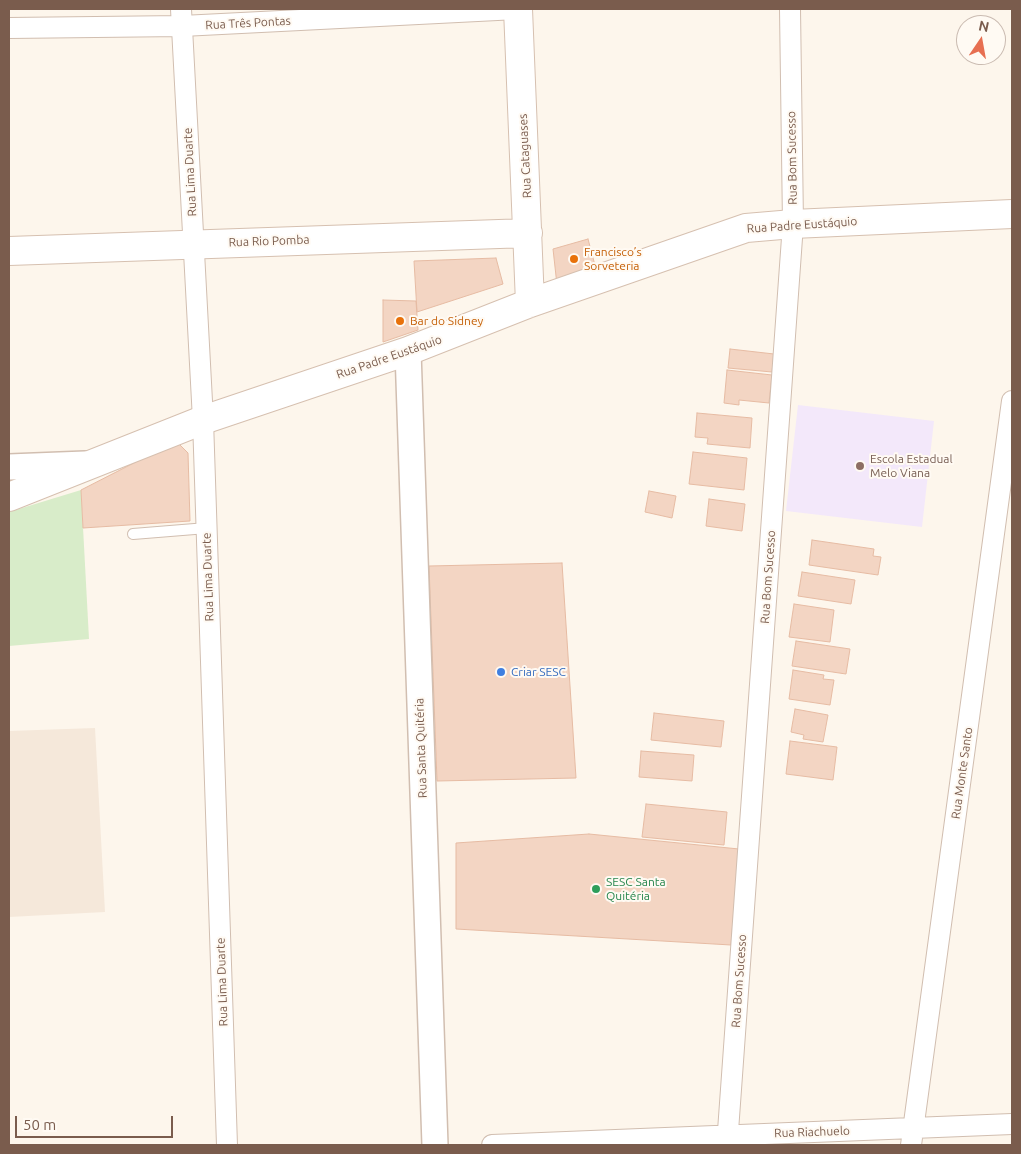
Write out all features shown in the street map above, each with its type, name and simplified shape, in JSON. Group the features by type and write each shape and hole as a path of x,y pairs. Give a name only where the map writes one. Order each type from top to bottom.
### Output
{"main road":[{"name":"Rua Cataguases","path":"517,9 530,303"},
{"name":"Rua Padre Eustáquio","path":"9,496 95,464 203,420 408,351 530,303 746,228 793,224 1012,214"},
{"name":"Rua Rio Pomba","path":"9,251 194,243 528,234"}],"street":[{"name":"Rua Três Pontas","path":"9,28 181,18 517,9"},
{"name":"Rua Bom Sucesso","path":"728,1140 793,224 790,9"},
{"name":"Rua Lima Duarte","path":"181,18 203,420 227,1145"},
{"name":"Rua Santa Quitéria","path":"408,351 435,1145"},
{"name":"Rua Monte Santo","path":"913,1137 1012,401"},
{"path":"9,467 95,464"},
{"name":"Rua Riachuelo","path":"492,1145 913,1137 1012,1124"}],"lane":[{"path":"133,534 207,528"}],"shaded area":[{"name":"Escola Estadual Melo Viana","path":"798,405 934,421 922,527 786,511"},
{"path":"95,728 105,912 9,917 9,731"}],"green space":[{"path":"81,490 89,639 9,646 9,512"}],"building":[{"name":"Francisco’s Sorveteria","path":"588,239 596,269 557,285 553,249"},
{"path":"496,258 503,284 417,312 414,261"},
{"name":"Bar do Sidney","path":"383,300 416,301 418,330 383,342"},
{"path":"730,349 774,354 772,372 728,368"},
{"path":"727,370 772,375 769,403 739,400 739,405 724,403"},
{"path":"697,413 752,418 750,448 707,444 708,438 695,437"},
{"path":"179,444 188,453 190,521 83,528 81,490 167,446"},
{"path":"693,452 747,458 744,490 689,484"},
{"path":"649,491 676,496 672,518 645,512"},
{"path":"709,499 745,504 742,531 706,526"},
{"path":"812,540 874,549 873,556 881,557 878,575 809,565"},
{"name":"Criar SESC","path":"562,563 576,778 437,781 429,566"},
{"path":"802,572 855,580 851,604 798,596"},
{"path":"794,604 834,610 830,642 789,637"},
{"path":"796,641 850,649 846,674 792,666"},
{"path":"793,670 824,675 823,679 834,680 830,705 789,699"},
{"path":"795,709 828,715 823,742 803,739 804,735 791,732"},
{"path":"654,713 724,721 721,747 651,740"},
{"path":"790,741 837,747 833,780 786,774"},
{"path":"641,751 694,755 692,781 639,777"},
{"path":"646,804 727,812 724,845 642,837"},
{"name":"SESC Santa Quitéria","path":"589,834 739,849 731,945 456,929 456,843"}],"place":[{"name":"Francisco’s Sorveteria","path":"574,259"},
{"name":"Bar do Sidney","path":"400,321"},
{"name":"Escola Estadual Melo Viana","path":"860,466"},
{"name":"Criar SESC","path":"501,672"},
{"name":"SESC Santa Quitéria","path":"596,889"}]}
